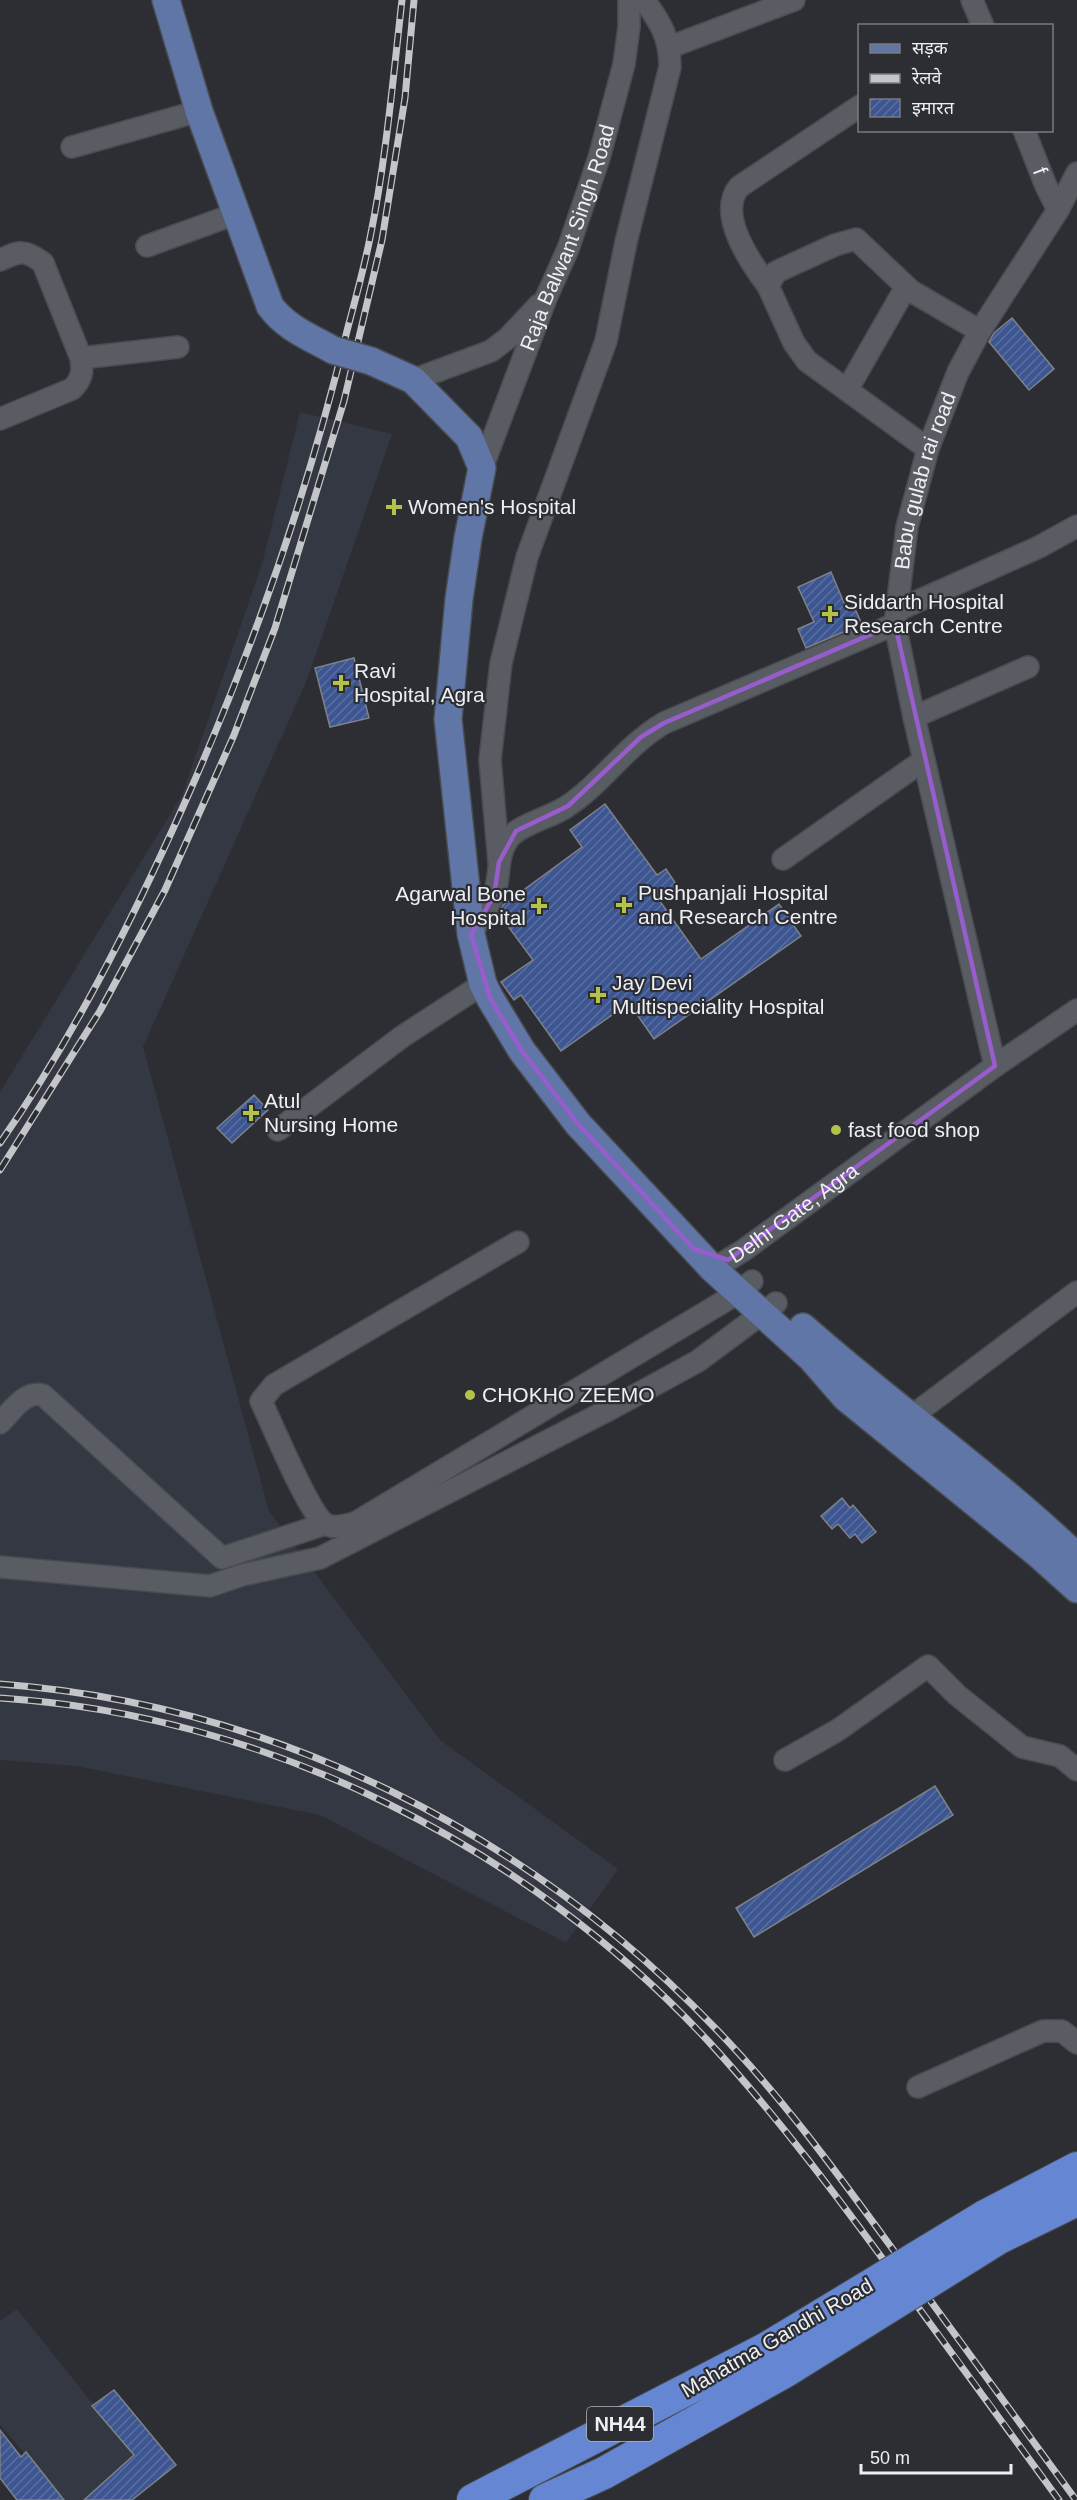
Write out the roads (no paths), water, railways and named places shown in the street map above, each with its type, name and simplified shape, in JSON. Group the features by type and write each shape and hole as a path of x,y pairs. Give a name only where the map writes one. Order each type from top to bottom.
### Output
{"highway":[{"name":"Mahatma Gandhi Road","path":"545,2500 604,2473 776,2359 992,2227 1077,2168"},
{"name":"Mahatma Gandhi Road","path":"992,2227 1077,2200"},
{"name":"Mahatma Gandhi Road","path":"473,2500 776,2359"}],"main road":[{"path":"166,0 199,111 235,214 274,312 289,326 333,350 371,361 413,380 470,437 482,468 459,599 448,719 471,934 483,984 522,1051 578,1124 694,1249 720,1264 769,1309 857,1375 900,1425 980,1490 1077,1557"},
{"path":"980,1490 1038,1554 1077,1589"}],"street":[{"name":"Raja Balwant Singh Road","path":"482,468 546,298 568,249 599,158 624,64 629,27 629,0"},
{"path":"499,862 490,760 501,663 527,557 606,341 626,242 670,67 670,47 660,21 644,0"},
{"path":"670,47 794,0"},
{"path":"972,0 981,24"},
{"path":"858,107 739,187 731,196 730,210 741,244 768,286 795,343 807,361 928,449"},
{"path":"72,147 199,111"},
{"name":"f","path":"1025,132 1058,210"},
{"name":"Babu gulab rai road","path":"995,1066 914,717 896,617 907,527 928,449 958,372 980,331 1058,210 1077,173"},
{"path":"147,246 235,214"},
{"path":"768,286 776,272 852,238 860,240 906,287 980,331"},
{"path":"0,260 20,252 32,254 44,263 81,358 83,373 79,383 72,389 0,419"},
{"path":"847,390 906,287"},
{"path":"413,380 491,351 508,338 546,298"},
{"path":"81,358 178,348"},
{"path":"471,934 494,896 499,862 507,841 516,831 549,818 568,806 640,737 896,617 1077,526"},
{"path":"914,717 1029,667"},
{"path":"783,859 924,760"},
{"path":"278,1130 403,1036 483,984"},
{"name":"Delhi Gate, Agra","path":"720,1264 880,1152 995,1066 1077,1010"},
{"path":"325,1524 317,1516 307,1498 261,1401 263,1396 274,1385 518,1242"},
{"path":"0,1423 26,1396 35,1393 43,1395 222,1558 325,1524 338,1527 356,1523 745,1287"},
{"path":"900,1425 1077,1292"},
{"path":"0,1567 210,1586 242,1575 320,1558 698,1361 769,1309"},
{"path":"785,1760 838,1730 928,1666 957,1695 1022,1747 1060,1756 1077,1770"},
{"path":"918,2087 1043,2031 1062,2031 1077,2043"}],"railway":[{"path":"0,1143 52,1063 121,938 208,750 255,632 315,450 368,249 385,149 402,0"},
{"path":"0,1170 100,1011 165,890 234,735 275,628 344,401 382,240 405,98 414,0"},
{"path":"0,1684 101,1697 200,1719 296,1750 390,1790 479,1839 563,1895 643,1959 716,2029 765,2082 854,2196 1076,2500"},
{"path":"0,1698 100,1710 198,1732 294,1763 387,1803 476,1852 559,1908 638,1972 709,2042 759,2099 854,2220 1059,2500"}],"place":[{"name":"Women's Hospital","path":"394,507"},
{"name":"Siddarth Hospital Research Centre","path":"830,614"},
{"name":"Ravi Hospital, Agra","path":"341,683"},
{"name":"Pushpanjali Hospital and Research Centre","path":"624,905"},
{"name":"Agarwal Bone Hospital","path":"539,906"},
{"name":"Jay Devi Multispeciality Hospital","path":"598,995"},
{"name":"Atul Nursing Home","path":"251,1113"},
{"name":"fast food shop","path":"836,1130"},
{"name":"CHOKHO ZEEMO","path":"470,1395"}]}
